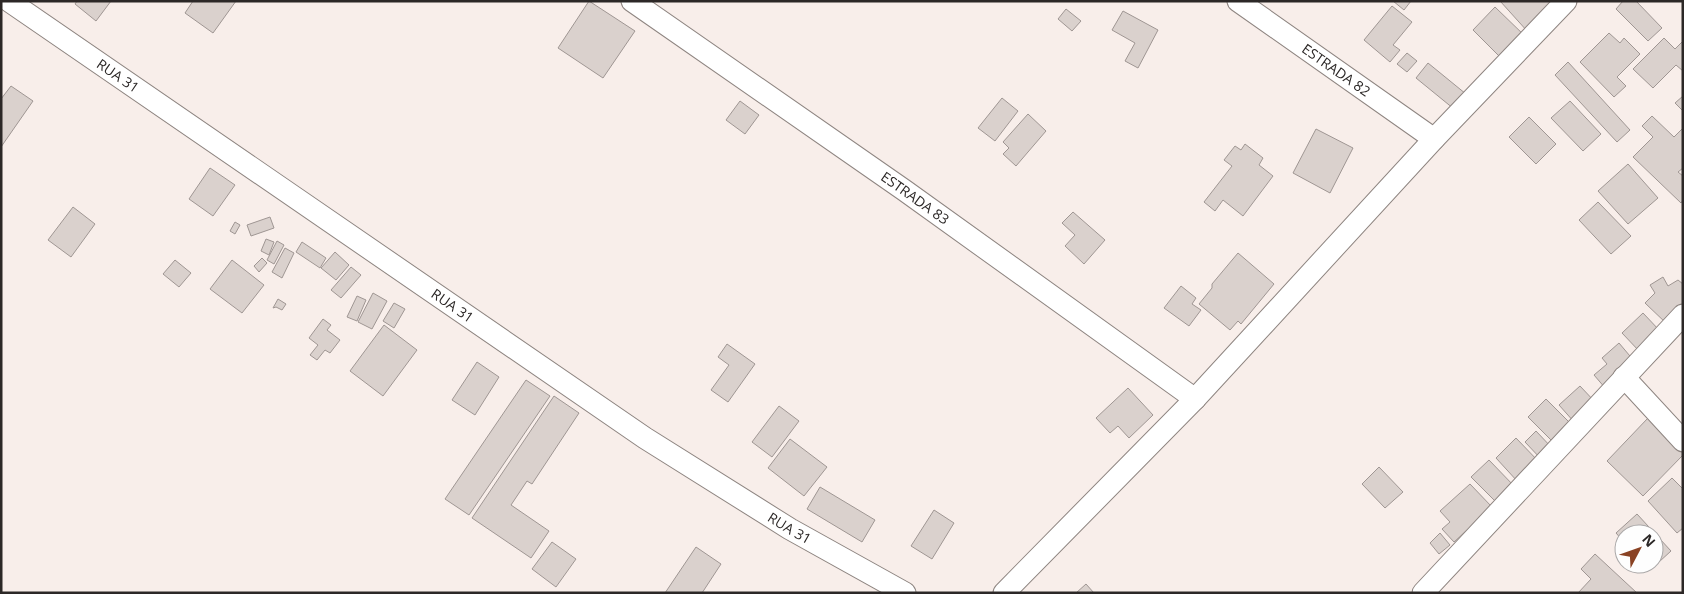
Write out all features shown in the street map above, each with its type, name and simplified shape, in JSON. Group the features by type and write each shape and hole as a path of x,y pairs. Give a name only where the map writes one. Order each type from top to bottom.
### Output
{"street":[{"name":"RUA 31","path":"9,1 645,438 790,528 905,593"},
{"name":"ESTRADA 83","path":"632,1 904,190 1195,399"},
{"name":"ESTRADA 82","path":"1238,1 1434,139"},
{"path":"1004,593 1195,399 1434,139 1566,1"},
{"path":"1423,593 1683,315"},
{"path":"1624,377 1683,441"}],"building":[{"path":"77,1 111,1 96,21 75,4"},
{"path":"193,1 236,1 213,33 185,13"},
{"path":"589,1 635,31 603,78 558,48"},
{"path":"1393,1 1411,1 1404,10"},
{"path":"1500,1 1554,1 1528,32"},
{"path":"1623,1 1636,1 1662,28 1648,41 1616,9"},
{"path":"1392,6 1412,22 1393,45 1400,50 1390,62 1364,40"},
{"path":"1495,7 1526,37 1503,60 1473,30"},
{"path":"1066,9 1081,21 1072,31 1058,19"},
{"path":"1123,11 1158,30 1138,68 1125,61 1135,43 1112,30"},
{"path":"1609,33 1620,43 1624,38 1640,54 1617,77 1626,86 1614,97 1580,62"},
{"path":"1664,38 1675,49 1683,41 1683,71 1676,65 1653,88 1633,69"},
{"path":"1407,53 1417,61 1407,72 1397,64"},
{"path":"1568,62 1630,130 1617,142 1555,75"},
{"path":"1428,63 1466,94 1454,109 1416,78"},
{"path":"11,86 33,101 1,147 1,99"},
{"path":"1683,96 1683,111 1675,103"},
{"path":"1002,98 1018,111 995,141 978,128"},
{"path":"740,101 759,115 745,134 726,120"},
{"path":"1570,101 1601,134 1583,151 1551,118"},
{"path":"1028,114 1046,131 1016,166 1003,154 1009,148 1003,142"},
{"path":"1652,116 1674,137 1683,128 1683,168 1678,172 1683,176 1683,200 1681,203 1633,157 1653,137 1642,126"},
{"path":"1529,117 1556,144 1536,164 1509,137"},
{"path":"1316,129 1353,148 1330,193 1293,173"},
{"path":"1245,144 1263,158 1259,165 1273,176 1243,216 1223,200 1215,211 1204,202 1232,166 1224,160 1235,146 1241,150"},
{"path":"1628,164 1658,198 1628,224 1598,191"},
{"path":"210,168 235,185 213,216 189,199"},
{"path":"1598,202 1631,236 1611,254 1579,220"},
{"path":"73,207 95,224 71,257 48,240"},
{"path":"1073,212 1105,240 1084,264 1065,246 1075,235 1062,223"},
{"path":"270,217 274,228 251,236 247,225"},
{"path":"235,222 240,225 235,234 230,231"},
{"path":"266,239 274,242 269,255 261,251"},
{"path":"277,241 284,245 274,264 267,260"},
{"path":"302,242 326,258 320,268 296,252"},
{"path":"285,248 294,253 282,278 272,272"},
{"path":"335,252 349,265 336,280 321,268"},
{"path":"1238,253 1274,284 1241,324 1238,321 1230,330 1199,304 1212,288 1212,284"},
{"path":"262,258 267,263 259,272 254,266"},
{"path":"175,260 191,273 179,287 163,274"},
{"path":"232,260 264,285 242,313 210,289"},
{"path":"351,267 361,275 341,298 331,290"},
{"path":"1663,277 1668,286 1678,280 1683,284 1683,308 1667,324 1645,303 1655,293 1650,285"},
{"path":"1181,286 1196,298 1192,304 1201,310 1189,326 1164,308"},
{"path":"373,293 387,301 372,329 358,322"},
{"path":"357,296 366,300 357,321 347,317"},
{"path":"278,299 286,304 282,310 276,307 273,308"},
{"path":"394,303 405,309 394,328 383,321"},
{"path":"1643,313 1660,331 1640,352 1622,333"},
{"path":"323,319 331,325 327,330 340,340 330,353 325,350 317,360 310,355 318,345 309,338"},
{"path":"384,325 417,350 383,396 350,371"},
{"path":"1619,343 1635,362 1606,389 1594,375 1607,364 1602,358"},
{"path":"727,344 755,364 728,402 711,390 729,365 718,357"},
{"path":"477,362 499,377 475,415 452,400"},
{"path":"526,380 550,396 469,515 445,499"},
{"path":"1580,386 1596,403 1575,423 1559,405"},
{"path":"1128,388 1153,415 1129,438 1118,426 1110,433 1096,418"},
{"path":"554,396 579,413 532,484 527,481 511,505 549,531 531,558 472,518"},
{"path":"1546,399 1573,426 1555,444 1528,417"},
{"path":"779,406 799,421 772,457 752,442"},
{"path":"1648,418 1683,451 1683,455 1643,496 1607,461"},
{"path":"1536,431 1553,449 1542,460 1525,442"},
{"path":"1516,438 1540,463 1518,482 1496,458"},
{"path":"790,439 827,467 804,496 768,468"},
{"path":"1489,460 1515,487 1498,504 1471,477"},
{"path":"1379,467 1403,492 1385,508 1362,484"},
{"path":"1672,478 1683,489 1683,528 1677,533 1648,501"},
{"path":"1470,484 1492,507 1454,542 1442,529 1450,522 1440,511"},
{"path":"820,487 875,520 862,542 807,509"},
{"path":"934,510 954,523 932,559 911,546"},
{"path":"1637,514 1646,524 1626,524"},
{"path":"1440,533 1450,545 1439,554 1430,543"},
{"path":"552,542 576,559 556,587 532,569"},
{"path":"1664,543 1671,551 1664,557"},
{"path":"696,547 721,564 702,593 665,593"},
{"path":"1595,554 1614,572 1614,574 1617,574 1637,593 1578,593 1591,579 1581,569"},
{"path":"1086,584 1094,593 1076,593"}]}
